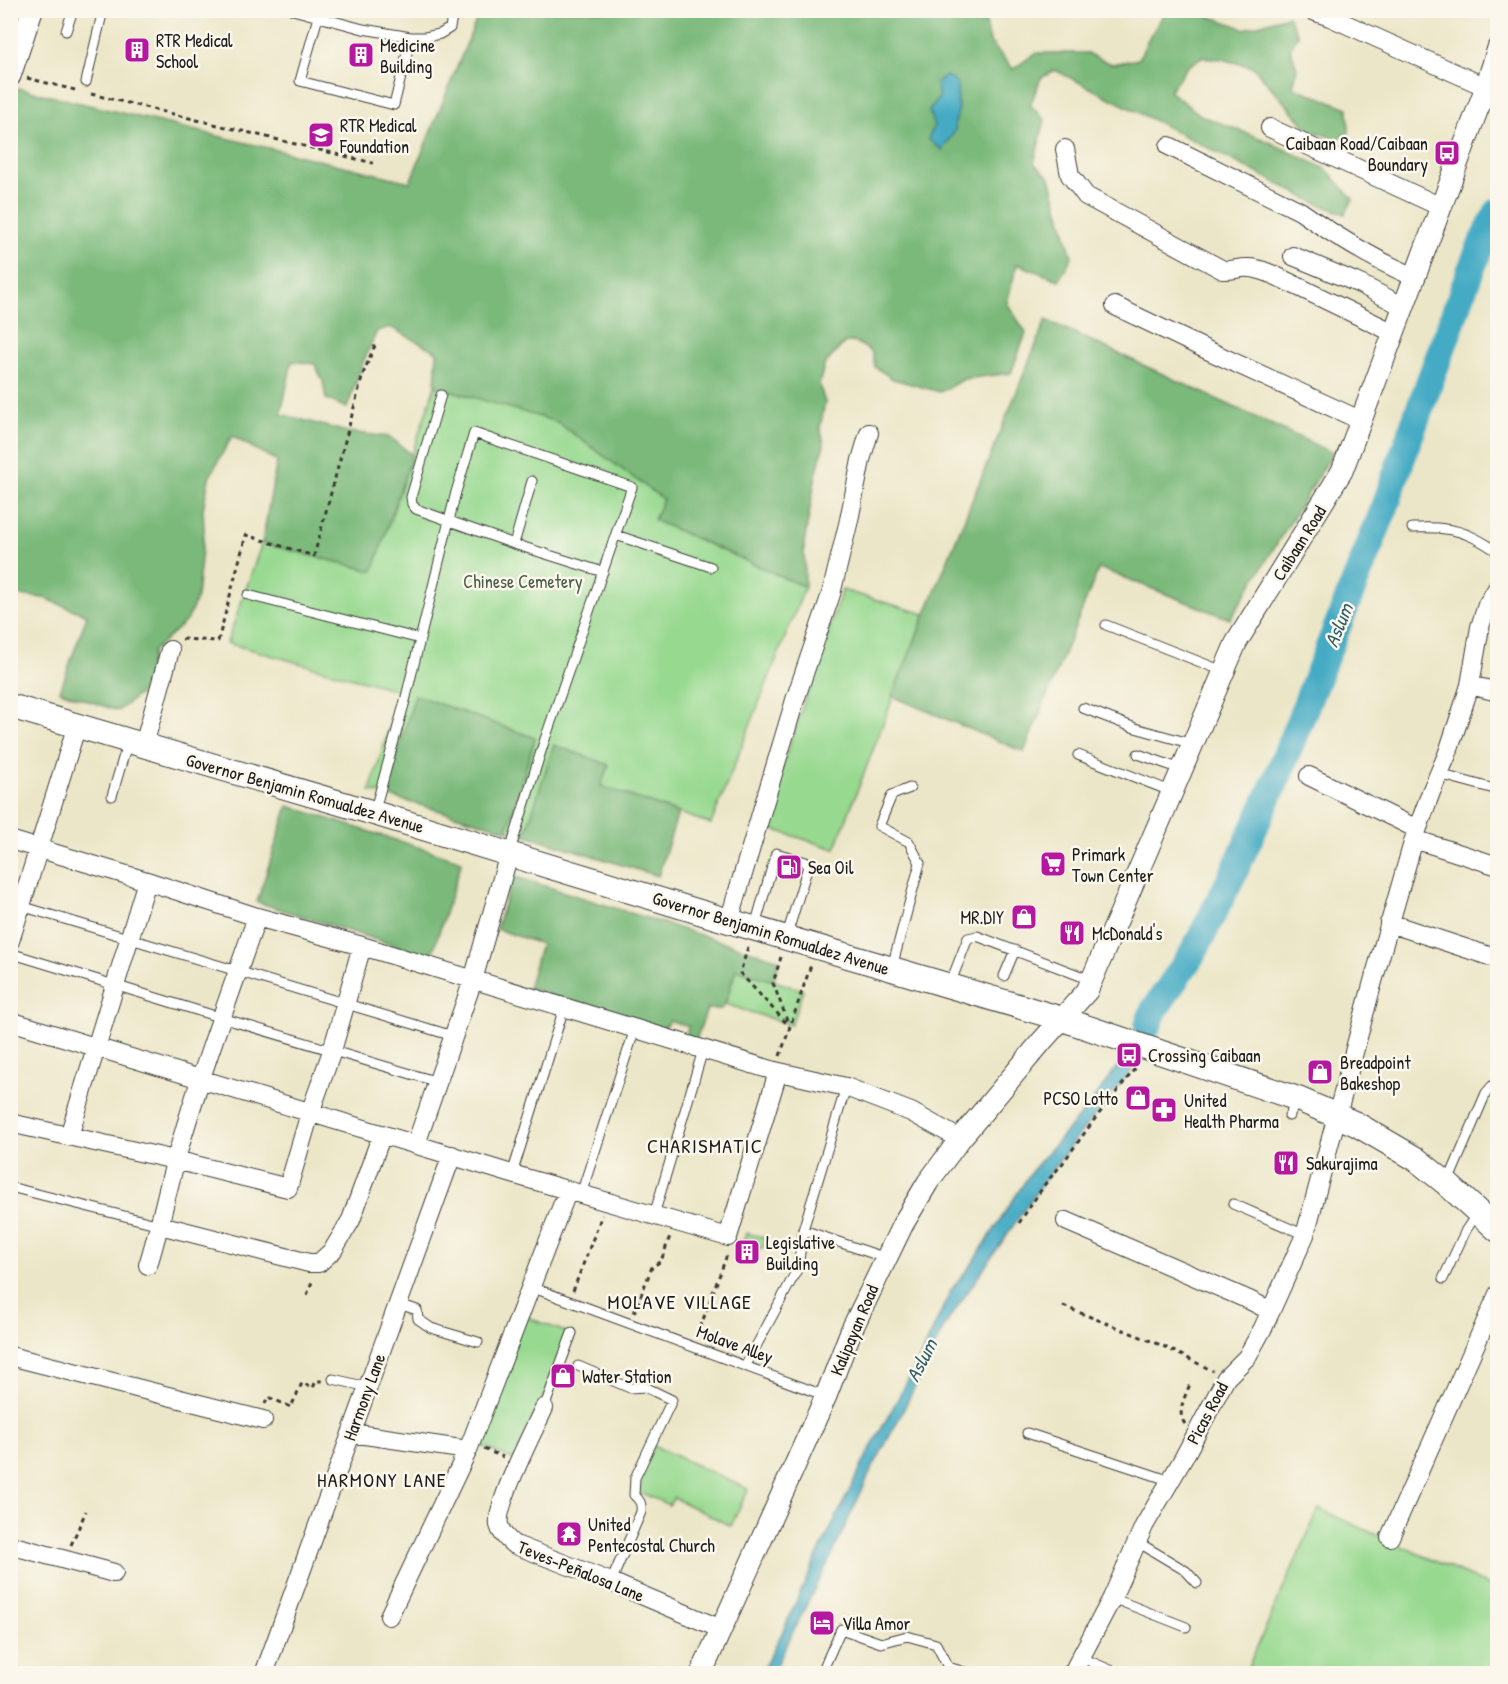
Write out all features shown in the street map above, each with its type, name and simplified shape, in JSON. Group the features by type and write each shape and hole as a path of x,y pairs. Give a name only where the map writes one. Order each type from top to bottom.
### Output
{"main road":[{"name":"Governor Benjamin Romualdez Avenue","path":"10,706 1062,1019 1151,1049 1175,1062 1293,1107 1337,1114 1416,1160 1447,1184 1497,1230"}],"street":[{"path":"17,77 32,10"},
{"path":"1311,10 1330,14 1486,87"},
{"name":"Caibaan Road","path":"1062,1019 1087,991 1236,643 1342,471 1486,87 1497,48"},
{"path":"1270,128 1441,207"},
{"path":"1169,146 1300,211 1395,269 1415,277"},
{"path":"1065,149 1070,175 1086,196 1223,270 1258,269 1394,333"},
{"path":"1293,256 1360,284 1404,307"},
{"path":"1115,306 1362,421"},
{"path":"729,921 795,700 831,594 869,433"},
{"name":"Picas Road","path":"1072,1674 1112,1598 1136,1541 1226,1378 1247,1357 1271,1311 1305,1234 1415,834 1447,755 1470,685 1480,627 1487,605 1497,587"},
{"path":"136,743 170,650"},
{"path":"1470,685 1497,692"},
{"path":"10,941 77,725"},
{"path":"1309,776 1415,834 1497,866"},
{"path":"10,840 257,917 362,946 776,1072 846,1087 911,1112 960,1139"},
{"path":"416,1144 473,980 509,854"},
{"path":"69,1136 147,881"},
{"path":"148,1265 175,1160 257,917"},
{"path":"1389,923 1497,959"},
{"path":"10,1123 288,1188 310,1113 332,1051 362,946"},
{"name":"Kalipayan Road","path":"701,1674 826,1396 851,1332 903,1224 928,1182 960,1139 1062,1019"},
{"path":"10,1021 512,1174 728,1237 776,1072"},
{"path":"160,1225 309,1263 319,1263 333,1250 351,1220 382,1134"},
{"name":"Harmony Lane","path":"264,1674 452,1155"},
{"path":"389,1616 469,1446 531,1287 574,1192"},
{"path":"1066,1221 1271,1311"},
{"path":"1389,1537 1497,1294"},
{"path":"10,1356 262,1420"},
{"name":"Teves-Peñalosa Lane","path":"544,1408 507,1490 500,1513 499,1525 505,1538 513,1544 611,1582 721,1629"},
{"path":"351,1433 469,1446"},
{"path":"10,1545 114,1573"}],"lane":[{"path":"66,31 73,10"},
{"path":"86,82 103,10"},
{"path":"299,11 363,29 411,38 440,34 450,28 453,10"},
{"path":"318,17 300,81 394,105 411,38"},
{"path":"441,395 411,497 416,509 603,572"},
{"path":"374,813 456,492 474,433 632,486 543,745 509,854"},
{"path":"514,543 532,481"},
{"path":"1412,528 1446,529 1469,535 1497,552"},
{"path":"616,535 711,567"},
{"path":"248,595 420,639"},
{"path":"1106,625 1223,671"},
{"path":"1083,708 1135,728 1193,744"},
{"path":"112,796 136,743"},
{"path":"1138,754 1182,770"},
{"path":"1078,755 1173,792"},
{"path":"1439,774 1497,790"},
{"path":"891,969 920,863 909,842 879,826 892,795 910,788"},
{"path":"754,928 776,853 809,863 786,938"},
{"path":"21,906 453,1036"},
{"path":"949,986 968,938 977,936 1091,980"},
{"path":"1004,976 1015,950"},
{"path":"10,953 438,1082"},
{"path":"512,1174 564,1008"},
{"path":"574,1192 635,1029"},
{"path":"654,1215 703,1050"},
{"path":"1447,1184 1486,1093 1497,1084"},
{"path":"746,1365 798,1268 803,1230 846,1087"},
{"path":"10,1187 160,1225"},
{"path":"1233,1204 1305,1234"},
{"path":"1443,1279 1466,1230 1478,1212"},
{"path":"803,1230 886,1258"},
{"name":"Molave Alley","path":"531,1287 826,1396"},
{"path":"399,1304 417,1310 418,1319 431,1328 478,1342"},
{"path":"544,1408 572,1333"},
{"path":"578,1366 630,1388 645,1387 672,1400 635,1478 634,1495 639,1499 640,1512 611,1582"},
{"path":"333,1379 368,1387"},
{"path":"1027,1433 1171,1481"},
{"path":"1136,1541 1186,1571 1197,1583"},
{"path":"1112,1598 1186,1627"},
{"path":"825,1665 841,1629 881,1643 907,1636 936,1644 948,1667 971,1674"},
{"path":"1082,1658 1120,1674"}],"path":[{"path":"17,77 373,163"},
{"path":"170,650 174,639 218,641 246,535 314,556 363,374 374,347 380,345"},
{"path":"754,928 740,973 789,1026"},
{"path":"786,938 773,983 789,1026"},
{"path":"776,1072 789,1026 818,947"},
{"path":"1019,1223 1045,1184 1151,1049"},
{"path":"569,1300 608,1202"},
{"path":"630,1323 652,1266 661,1261 675,1221"},
{"path":"693,1346 730,1247 728,1237"},
{"path":"1064,1306 1170,1349 1226,1378"},
{"path":"262,1420 268,1397 291,1407 302,1383 313,1388 316,1381 333,1379"},
{"path":"1190,1384 1180,1411 1181,1419 1197,1434"},
{"path":"469,1446 519,1463"},
{"path":"65,1560 86,1511"}],"green space":[{"path":"480,11 983,11 990,42 1013,69 1036,53 1086,53 1112,64 1139,59 1148,39 1166,11 1195,11 1245,29 1288,16 1298,35 1290,48 1297,68 1293,87 1348,108 1349,133 1336,139 1309,130 1253,67 1221,59 1202,57 1187,67 1169,91 1202,116 1267,141 1326,169 1353,199 1345,214 1316,203 1055,70 1041,78 1030,105 1045,120 1034,163 1050,178 1072,257 1059,280 1017,264 1007,303 1026,333 1011,373 964,379 940,392 893,379 875,367 872,352 856,342 845,342 824,365 819,384 825,403 820,427 824,444 804,543 805,587 654,520 663,499 557,422 435,386 437,352 390,327 377,331 347,408 326,399 323,381 315,364 292,361 281,414 347,432 390,437 412,455 373,571 262,543 277,461 232,436 209,478 203,509 204,530 197,597 188,619 153,651 144,690 118,711 60,691 87,615 44,598 11,594 10,103 18,88 410,182"},
{"path":"1046,320 1333,453 1230,619 1099,568 1024,752 892,696"},
{"name":"Chinese Cemetery","path":"426,332 856,342 845,342 824,365 819,384 825,403 557,422 663,499 654,520 805,587 711,824 601,786 554,745 525,835 507,830 535,738 415,696 385,795 370,791 400,691 227,643 262,543 373,571 435,386 469,395"},
{"path":"842,590 925,614 835,849 762,826"},
{"path":"415,695 535,738 507,830 385,795"},
{"path":"554,745 609,765 601,786 678,813 658,876 525,835"},
{"path":"288,806 462,861 431,957 257,902"},
{"path":"513,876 780,960 773,981 736,969 725,1004 721,1009 707,1009 696,1040 686,1037 688,1026 670,1021 662,1030 528,988 541,944 496,929"},
{"path":"736,969 803,990 791,1025 725,1004"},
{"path":"746,1233 766,1238 763,1249 743,1244"},
{"path":"524,1316 573,1335 514,1460 475,1443"},
{"path":"654,1446 748,1489 731,1526 674,1498 669,1505 637,1491 638,1478"},
{"path":"1319,1509 1497,1589 1497,1673 1263,1674 1248,1667"}],"water":[{"path":"946,76 957,83 958,112 955,131 942,150 928,139 934,126 929,111 939,97 936,83"},
{"path":"1125,1052 1140,1055 1140,1060 1046,1178 945,1325 772,1673 760,1674 868,1453 920,1358 951,1290 974,1261 1031,1172 1089,1105 1117,1067"}],"waterway":[{"name":"Aslum","path":"1148,1025 1154,1010 1193,953 1233,874 1277,778 1386,504 1470,272 1498,212"}],"place":[{"name":"RTR Medical School","path":"137,50"},
{"name":"Medicine Building","path":"361,55"},
{"name":"RTR Medical Foundation","path":"321,135"},
{"name":"Caibaan Road/Caibaan Boundary","path":"1447,153"},
{"name":"Primark Town Center","path":"1053,864"},
{"name":"Sea Oil","path":"789,867"},
{"name":"MR.DIY","path":"1024,917"},
{"name":"McDonald's","path":"1072,933"},
{"name":"Crossing Caibaan","path":"1129,1055"},
{"name":"Breadpoint Bakeshop","path":"1320,1072"},
{"name":"PCSO Lotto","path":"1138,1098"},
{"name":"United Health Pharma","path":"1164,1110"},
{"name":"Sakurajima","path":"1286,1163"},
{"name":"Legislative Building","path":"747,1252"},
{"name":"Water Station","path":"563,1376"},
{"name":"United Pentecostal Church","path":"569,1534"},
{"name":"Villa Amor","path":"822,1623"}],"district":[{"name":"CHARISMATIC","path":"705,1145"},
{"name":"MOLAVE VILLAGE","path":"680,1301"},
{"name":"HARMONY LANE","path":"382,1479"}]}
